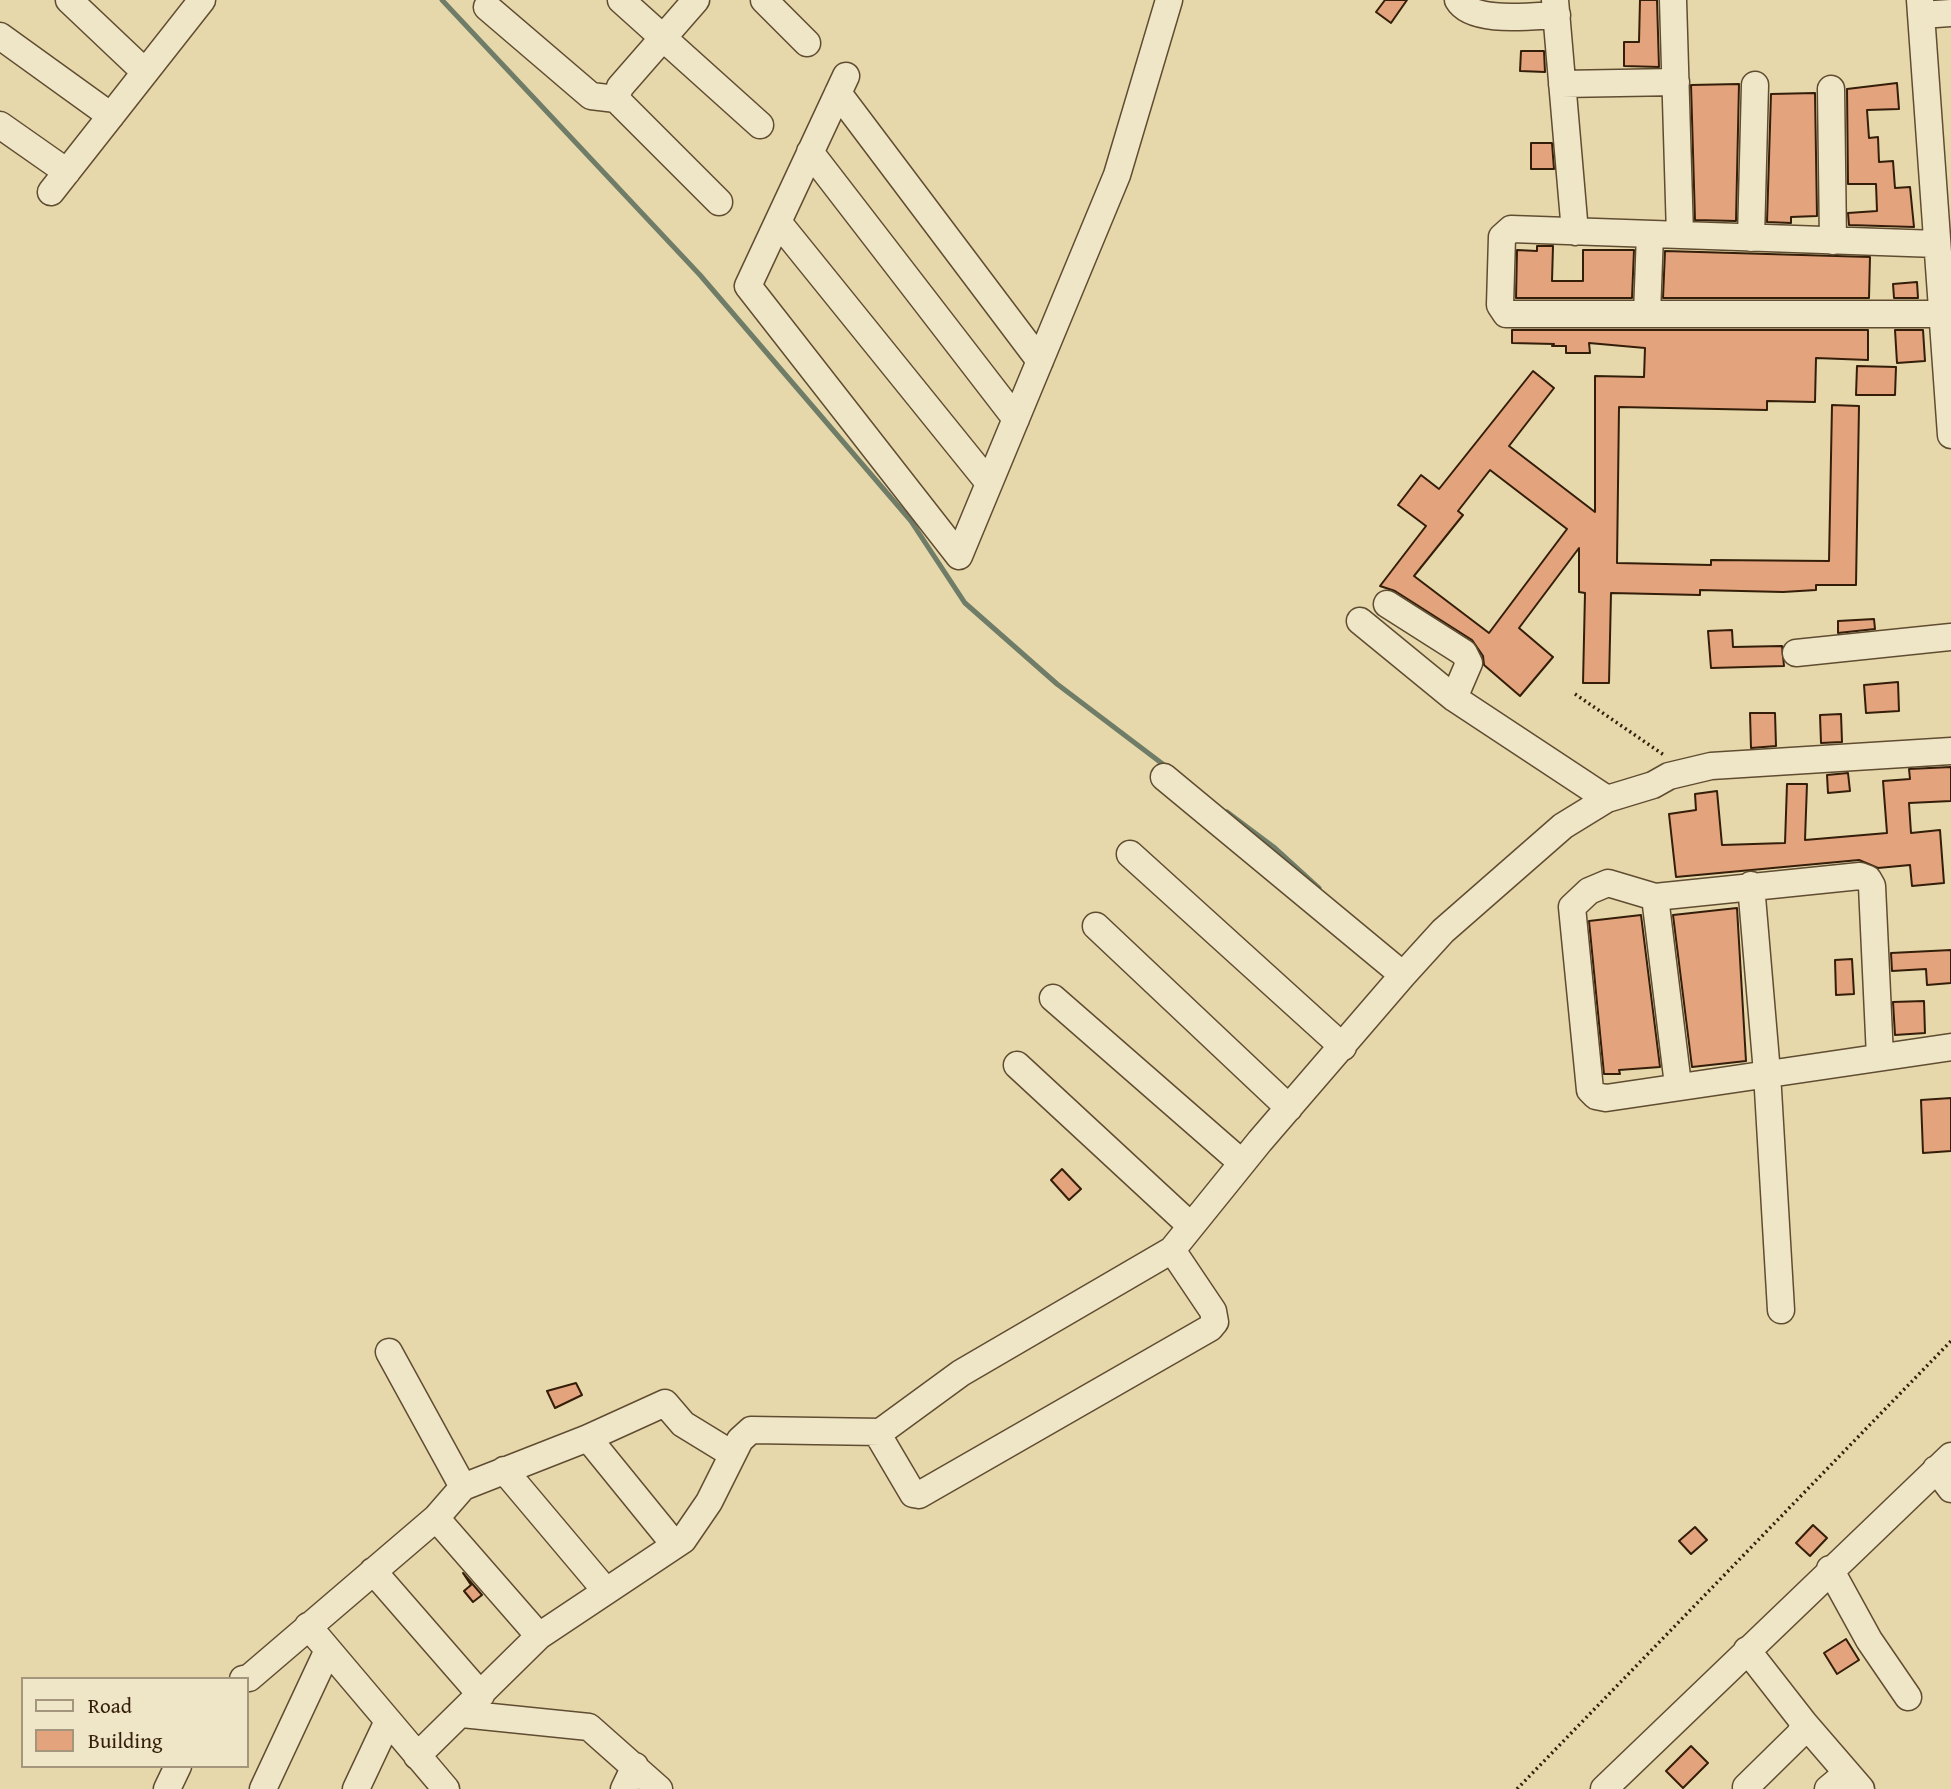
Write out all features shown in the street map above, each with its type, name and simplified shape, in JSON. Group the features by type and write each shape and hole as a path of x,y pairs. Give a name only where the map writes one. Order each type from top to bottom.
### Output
{"street":[{"path":"0,125 59,182 202,0"},
{"path":"621,0 760,125"},
{"path":"616,99 620,87 696,0"},
{"path":"764,0 807,43"},
{"path":"1040,360 842,85 748,286 959,556 1117,175 1169,0"},
{"path":"1458,0 1465,10 1482,15 1556,7 1575,232"},
{"path":"1673,0 1680,235"},
{"path":"77,3 145,72"},
{"path":"487,7 591,96 616,99 719,202"},
{"path":"1951,13 1920,8 1951,435"},
{"path":"0,36 111,116"},
{"path":"1562,84 1676,82"},
{"path":"1751,238 1755,85"},
{"path":"1831,89 1833,240"},
{"path":"810,152 1016,419"},
{"path":"778,222 989,483"},
{"path":"1937,244 1516,228 1505,231 1499,297 1506,314 1941,314"},
{"path":"1647,314 1650,234"},
{"path":"1387,604 1464,653 1469,663 1454,698"},
{"path":"1360,621 1454,698 1607,799"},
{"path":"1797,653 1951,637"},
{"path":"418,1756 539,1636 682,1540 709,1502 740,1440 751,1430 881,1432 961,1373 1172,1250 1242,1163 1444,931 1544,841 1607,799 1686,771 1712,766 1951,751"},
{"path":"1164,777 1407,971"},
{"path":"1130,854 1343,1047"},
{"path":"1880,1056 1872,886 1868,879 1860,876 1751,885 1655,897 1608,884 1588,891 1572,907 1590,1090 1596,1096 1606,1098 1951,1047"},
{"path":"1751,885 1767,1073 1781,1310"},
{"path":"1655,897 1678,1086"},
{"path":"1096,926 1289,1108"},
{"path":"1053,998 1242,1163"},
{"path":"1017,1065 1191,1226"},
{"path":"881,1432 880,1438 913,1494 919,1495 1210,1328 1214,1322 1213,1311 1172,1250"},
{"path":"388,1352 463,1487"},
{"path":"248,1678 436,1518 463,1487 588,1438 665,1403 683,1424 732,1454"},
{"path":"588,1438 675,1545"},
{"path":"505,1470 606,1591"},
{"path":"1604,1789 1830,1569 1946,1472"},
{"path":"436,1518 539,1636"},
{"path":"1830,1569 1868,1640 1908,1697"},
{"path":"373,1571 481,1695"},
{"path":"308,1626 446,1789"},
{"path":"263,1789 328,1650"},
{"path":"1747,1650 1804,1723 1846,1784"},
{"path":"277,1653 317,1675"},
{"path":"462,1714 589,1727 629,1777 659,1789"},
{"path":"356,1789 388,1721"},
{"path":"1746,1787 1800,1734 1804,1723"},
{"path":"167,1789 177,1768"}],"path":[{"path":"1575,694 1686,771"},
{"path":"1517,1789 1951,1341"}],"building":[{"path":"1385,0 1407,0 1391,23 1376,12"},
{"path":"1640,0 1657,0 1659,67 1624,66 1624,42 1639,42"},
{"path":"1521,51 1544,51 1545,72 1520,71"},
{"path":"1897,83 1899,109 1867,110 1869,138 1878,137 1879,162 1893,161 1895,188 1910,187 1914,227 1849,225 1848,213 1877,211 1876,184 1848,184 1847,89"},
{"path":"1739,84 1736,221 1695,220 1691,85"},
{"path":"1815,93 1817,216 1791,217 1791,223 1767,222 1771,94"},
{"path":"1531,143 1552,143 1554,169 1531,169"},
{"path":"1537,246 1553,246 1552,281 1583,281 1583,250 1634,250 1632,298 1516,298 1517,250 1537,251"},
{"path":"1665,251 1870,257 1869,298 1663,298"},
{"path":"1917,282 1918,298 1894,298 1893,284"},
{"path":"1512,330 1868,330 1868,360 1816,358 1815,402 1767,401 1767,410 1619,407 1617,563 1711,565 1711,560 1829,561 1832,405 1859,406 1856,585 1816,585 1816,590 1783,592 1700,590 1700,595 1611,593 1609,683 1583,683 1585,593 1579,592 1579,548 1519,628 1553,657 1520,696 1484,665 1483,656 1472,640 1395,591 1380,586 1426,526 1398,505 1421,475 1439,489 1533,371 1554,388 1509,446 1595,512 1595,376 1644,377 1645,348 1589,343 1590,353 1566,353 1566,346 1512,343","holes":["1490,470 1567,529 1489,633 1414,576 1463,515 1458,511"]},
{"path":"1895,330 1923,330 1925,361 1897,363"},
{"path":"1857,366 1896,367 1895,395 1856,395"},
{"path":"1874,619 1875,629 1838,633 1838,621"},
{"path":"1732,630 1733,647 1782,646 1784,666 1711,668 1708,631"},
{"path":"1898,682 1899,711 1866,713 1864,685"},
{"path":"1750,713 1775,713 1776,746 1751,748"},
{"path":"1841,714 1842,742 1821,743 1820,715"},
{"path":"1951,767 1951,801 1909,803 1911,833 1940,830 1944,883 1912,886 1910,865 1878,868 1859,860 1676,877 1669,814 1696,810 1695,794 1717,791 1722,845 1785,843 1787,784 1807,784 1805,840 1887,833 1883,781 1910,779 1909,769"},
{"path":"1848,773 1850,791 1828,793 1827,775"},
{"path":"1737,908 1746,1061 1692,1067 1673,915"},
{"path":"1641,915 1660,1067 1619,1070 1620,1074 1604,1074 1589,921"},
{"path":"1951,950 1951,983 1927,985 1926,969 1892,971 1891,953"},
{"path":"1852,959 1854,994 1836,995 1835,960"},
{"path":"1924,1001 1925,1033 1895,1035 1893,1002"},
{"path":"1951,1098 1951,1151 1923,1153 1921,1100"},
{"path":"1062,1169 1081,1189 1069,1200 1051,1180"},
{"path":"576,1383 582,1395 555,1408 547,1391"},
{"path":"1813,1525 1827,1538 1810,1556 1796,1543"},
{"path":"1695,1527 1707,1540 1691,1554 1679,1541"},
{"path":"463,1573 482,1595 473,1602 464,1591 471,1585"},
{"path":"1846,1639 1859,1660 1837,1674 1824,1653"},
{"path":"1691,1746 1708,1763 1683,1788 1666,1771"}],"waterway":[{"path":"442,0 700,275 911,521 965,603 1057,684 1168,768"},
{"path":"1227,812 1275,848 1319,888"}]}
